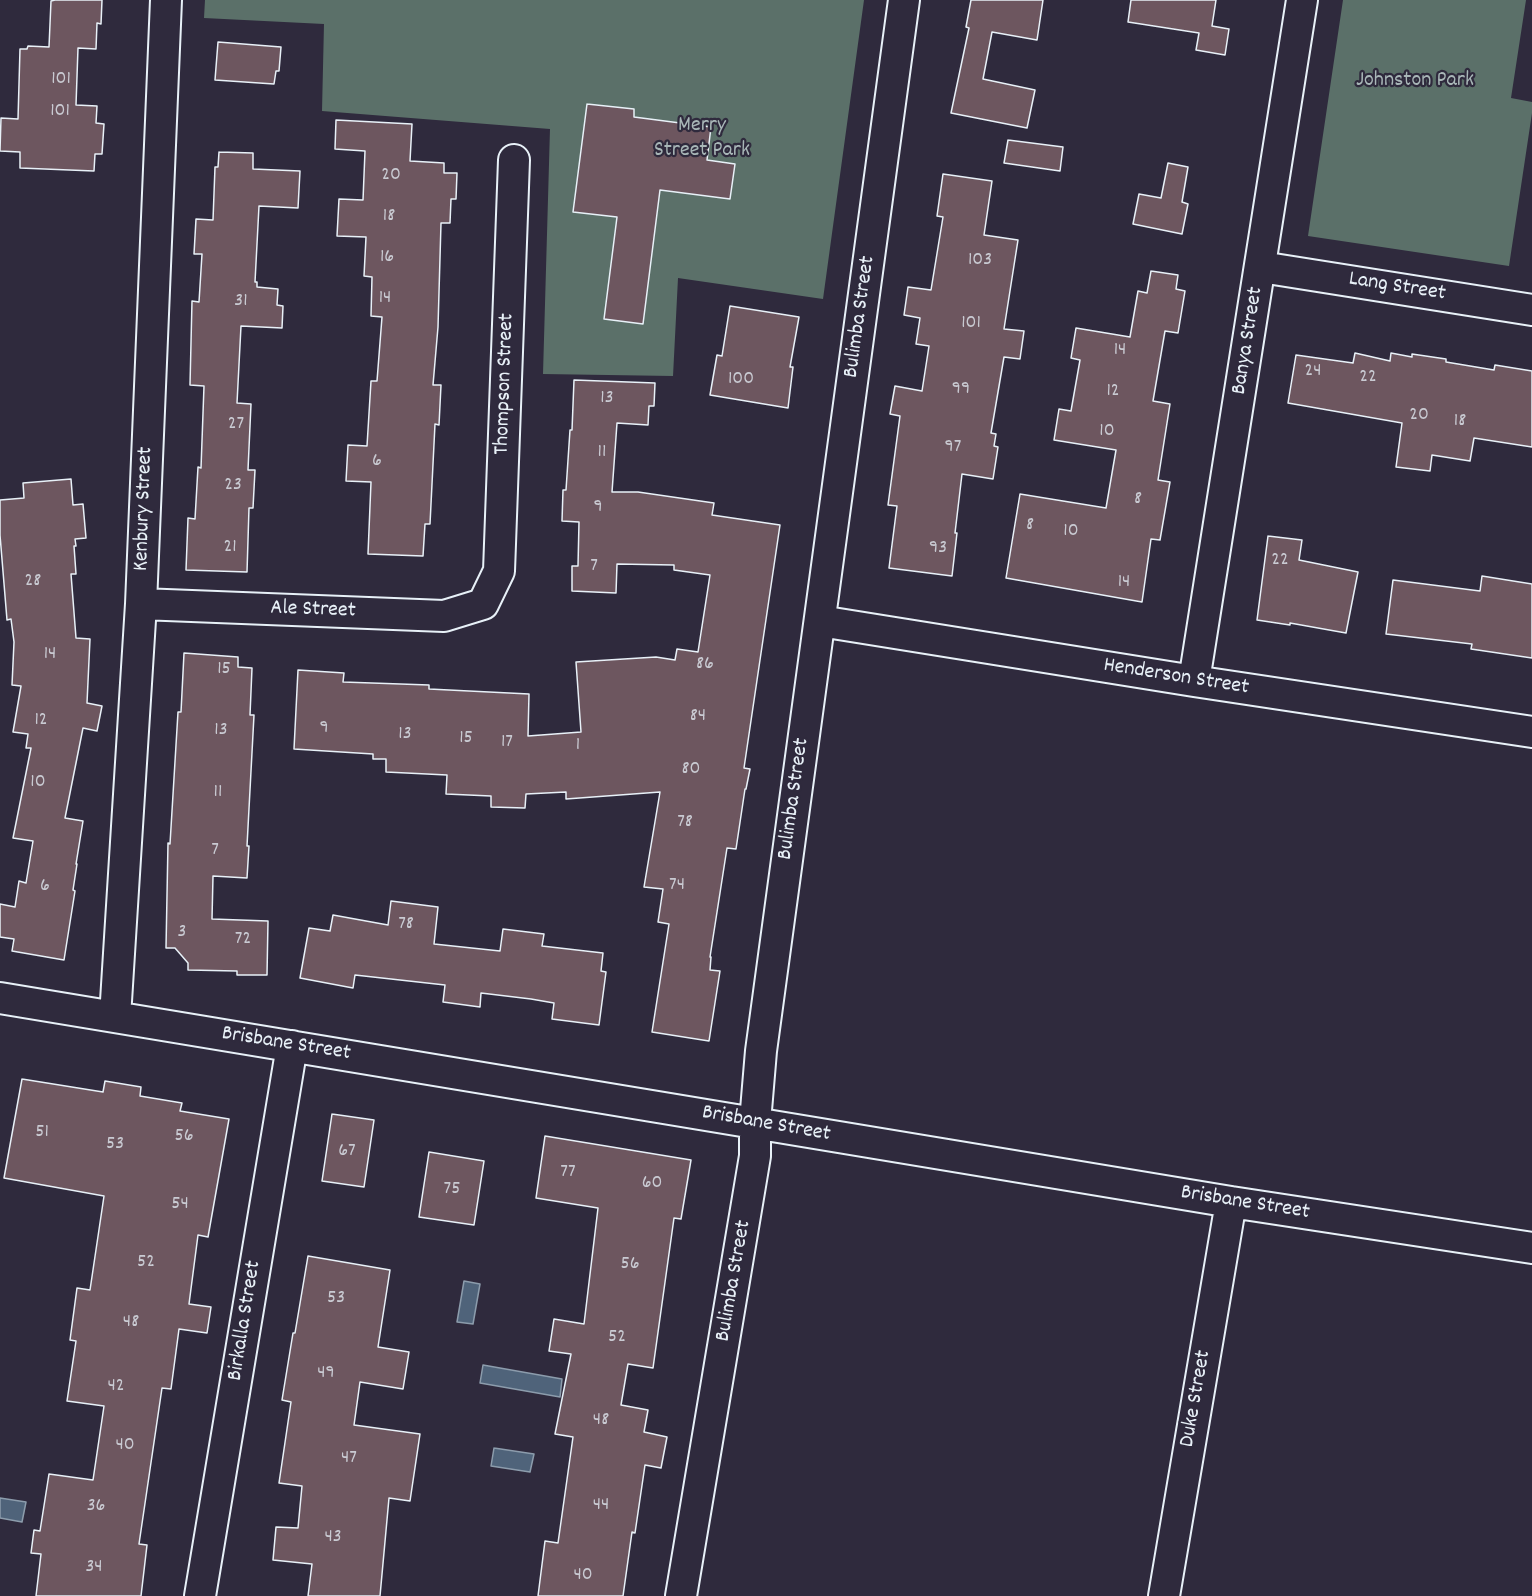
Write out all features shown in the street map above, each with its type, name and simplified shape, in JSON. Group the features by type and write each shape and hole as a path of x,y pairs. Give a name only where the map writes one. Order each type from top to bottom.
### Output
{"street":[{"name":"Kenbury Street","path":"115,1017 141,604 166,0"},
{"name":"Bulimba Street","path":"681,1596 755,1156 755,1122 761,1051 904,0"},
{"name":"Banya Street","path":"1194,681 1302,0"},
{"name":"Thompson Street","path":"483,604 499,571 514,160"},
{"name":"Lang Street","path":"1261,267 1532,310"},
{"name":"Ale Street","path":"141,604 444,616 483,604"},
{"name":"Henderson Street","path":"820,621 1532,732"},
{"name":"Brisbane Street","path":"0,998 1231,1202 1532,1248"},
{"name":"Birkalla Street","path":"200,1596 292,1046"},
{"name":"Duke Street","path":"1164,1596 1231,1202"}],"green space":[{"name":"Merry Street Park","path":"205,0 864,0 823,299 678,278 673,376 543,374 550,129 322,111 324,24 204,18"},
{"name":"Johnston Park","path":"1343,0 1526,0 1511,98 1532,102 1532,113 1509,266 1308,236"}],"water":[{"path":"464,1281 480,1284 473,1324 457,1322"},
{"path":"483,1365 562,1379 560,1397 480,1383"},
{"path":"494,1448 534,1454 530,1472 491,1466"},
{"path":"0,1498 26,1502 22,1522 0,1518"}],"building":[{"path":"102,0 101,24 97,23 96,49 78,48 76,105 97,106 96,123 104,124 102,154 95,154 94,171 20,168 20,152 0,151 1,118 18,119 20,49 27,49 28,46 49,47 51,1"},
{"path":"971,0 1043,0 1037,40 992,32 983,79 1035,90 1027,128 951,113 969,28 966,27"},
{"path":"1131,0 1216,0 1212,26 1229,29 1225,55 1196,50 1199,33 1128,22"},
{"path":"218,42 281,47 279,71 276,71 274,84 215,80"},
{"path":"587,104 634,109 634,117 711,127 707,160 735,164 730,199 660,190 643,324 604,319 617,217 573,212"},
{"path":"336,120 412,124 410,161 444,163 444,173 457,173 456,199 451,199 450,223 441,223 438,327 433,385 441,385 439,425 435,424 430,524 425,524 423,556 368,554 371,482 346,481 348,445 367,446 371,381 377,381 382,317 371,316 372,277 364,276 366,237 337,236 339,199 363,200 365,151 335,149"},
{"path":"1008,140 1063,147 1060,171 1004,163"},
{"path":"219,152 253,153 253,169 300,171 298,208 259,206 255,282 257,282 257,287 278,289 277,305 283,306 282,328 241,326 237,403 251,404 248,470 255,470 253,508 249,508 247,572 186,570 188,518 195,519 198,467 201,468 204,386 190,385 192,301 199,302 202,254 194,254 196,219 213,220 215,167 218,167"},
{"path":"1168,163 1188,167 1182,202 1188,204 1182,234 1133,224 1139,194 1161,198"},
{"path":"943,174 992,181 984,235 1018,240 1004,329 1024,331 1020,359 1004,357 991,433 996,434 994,446 998,447 993,479 962,474 952,576 889,568 897,506 888,505 900,416 890,414 895,386 922,391 929,346 916,344 920,318 904,315 908,287 931,290 943,217 937,216"},
{"path":"1151,271 1178,275 1176,289 1185,291 1178,333 1165,331 1153,401 1170,404 1158,480 1170,482 1160,540 1151,539 1142,602 1006,578 1020,494 1106,508 1116,450 1054,440 1059,409 1071,411 1080,360 1071,358 1076,328 1130,337 1138,291 1147,293"},
{"path":"730,306 799,317 790,367 793,367 788,408 710,395 717,355 722,356"},
{"path":"1355,353 1390,361 1391,353 1412,357 1412,354 1494,370 1495,365 1532,371 1532,447 1474,438 1470,461 1432,455 1430,471 1396,467 1402,423 1288,403 1296,355 1353,363"},
{"path":"574,380 655,383 654,406 649,406 648,425 617,423 612,492 638,492 714,503 712,515 780,525 744,768 750,769 736,849 727,848 710,957 710,970 720,971 709,1041 652,1032 669,924 658,922 663,889 644,887 660,792 566,799 566,792 526,794 525,808 491,807 491,796 446,794 447,775 386,772 386,759 373,759 373,754 294,749 298,670 344,673 343,682 429,685 429,689 529,694 528,736 581,732 576,662 656,657 675,660 677,649 698,652 710,575 674,570 674,565 617,564 616,593 572,591 572,566 578,566 579,522 562,521 563,490 566,490 570,430 572,430"},
{"path":"71,479 73,505 83,504 86,538 75,539 76,574 71,574 76,638 90,639 87,703 102,706 97,731 83,728 65,818 83,821 64,960 12,951 14,939 0,937 0,904 15,907 19,881 26,883 33,841 13,838 31,748 26,748 28,734 13,732 21,686 12,685 14,642 11,619 7,620 0,535 0,500 24,498 23,483"},
{"path":"1268,536 1302,540 1299,560 1358,572 1346,633 1290,623 1290,625 1257,620"},
{"path":"1482,576 1532,584 1532,658 1471,649 1472,644 1386,634 1393,580 1480,591"},
{"path":"184,653 238,657 238,667 252,668 250,715 254,715 247,878 213,876 212,919 268,921 267,975 237,975 237,971 188,970 188,963 175,948 166,948 168,843 170,844"},
{"path":"391,901 438,907 434,944 500,951 503,929 544,934 542,946 603,953 601,971 606,972 599,1025 552,1019 554,1003 531,999 481,993 480,1007 443,1002 445,985 355,975 353,988 300,978 309,928 330,931 333,915 388,925"},
{"path":"22,1079 103,1092 105,1081 141,1087 140,1096 182,1103 180,1111 229,1119 208,1237 198,1235 189,1304 211,1307 207,1333 179,1329 171,1389 162,1388 139,1544 147,1545 141,1596 36,1596 41,1554 31,1553 34,1530 40,1531 49,1474 93,1480 104,1406 67,1401 76,1341 70,1340 77,1288 90,1290 104,1196 4,1178"},
{"path":"332,1114 374,1120 364,1187 322,1181"},
{"path":"545,1136 691,1160 681,1219 674,1218 653,1368 628,1364 621,1405 648,1410 644,1432 667,1437 661,1468 645,1465 623,1596 538,1596 545,1541 558,1543 573,1437 555,1434 571,1354 549,1351 554,1319 584,1324 598,1208 536,1198"},
{"path":"429,1152 484,1161 474,1225 419,1217"},
{"path":"308,1256 390,1270 378,1347 409,1352 403,1389 360,1382 354,1425 420,1434 410,1501 389,1498 380,1596 308,1596 312,1564 273,1560 276,1527 298,1528 302,1486 279,1483 291,1402 282,1400"}]}
